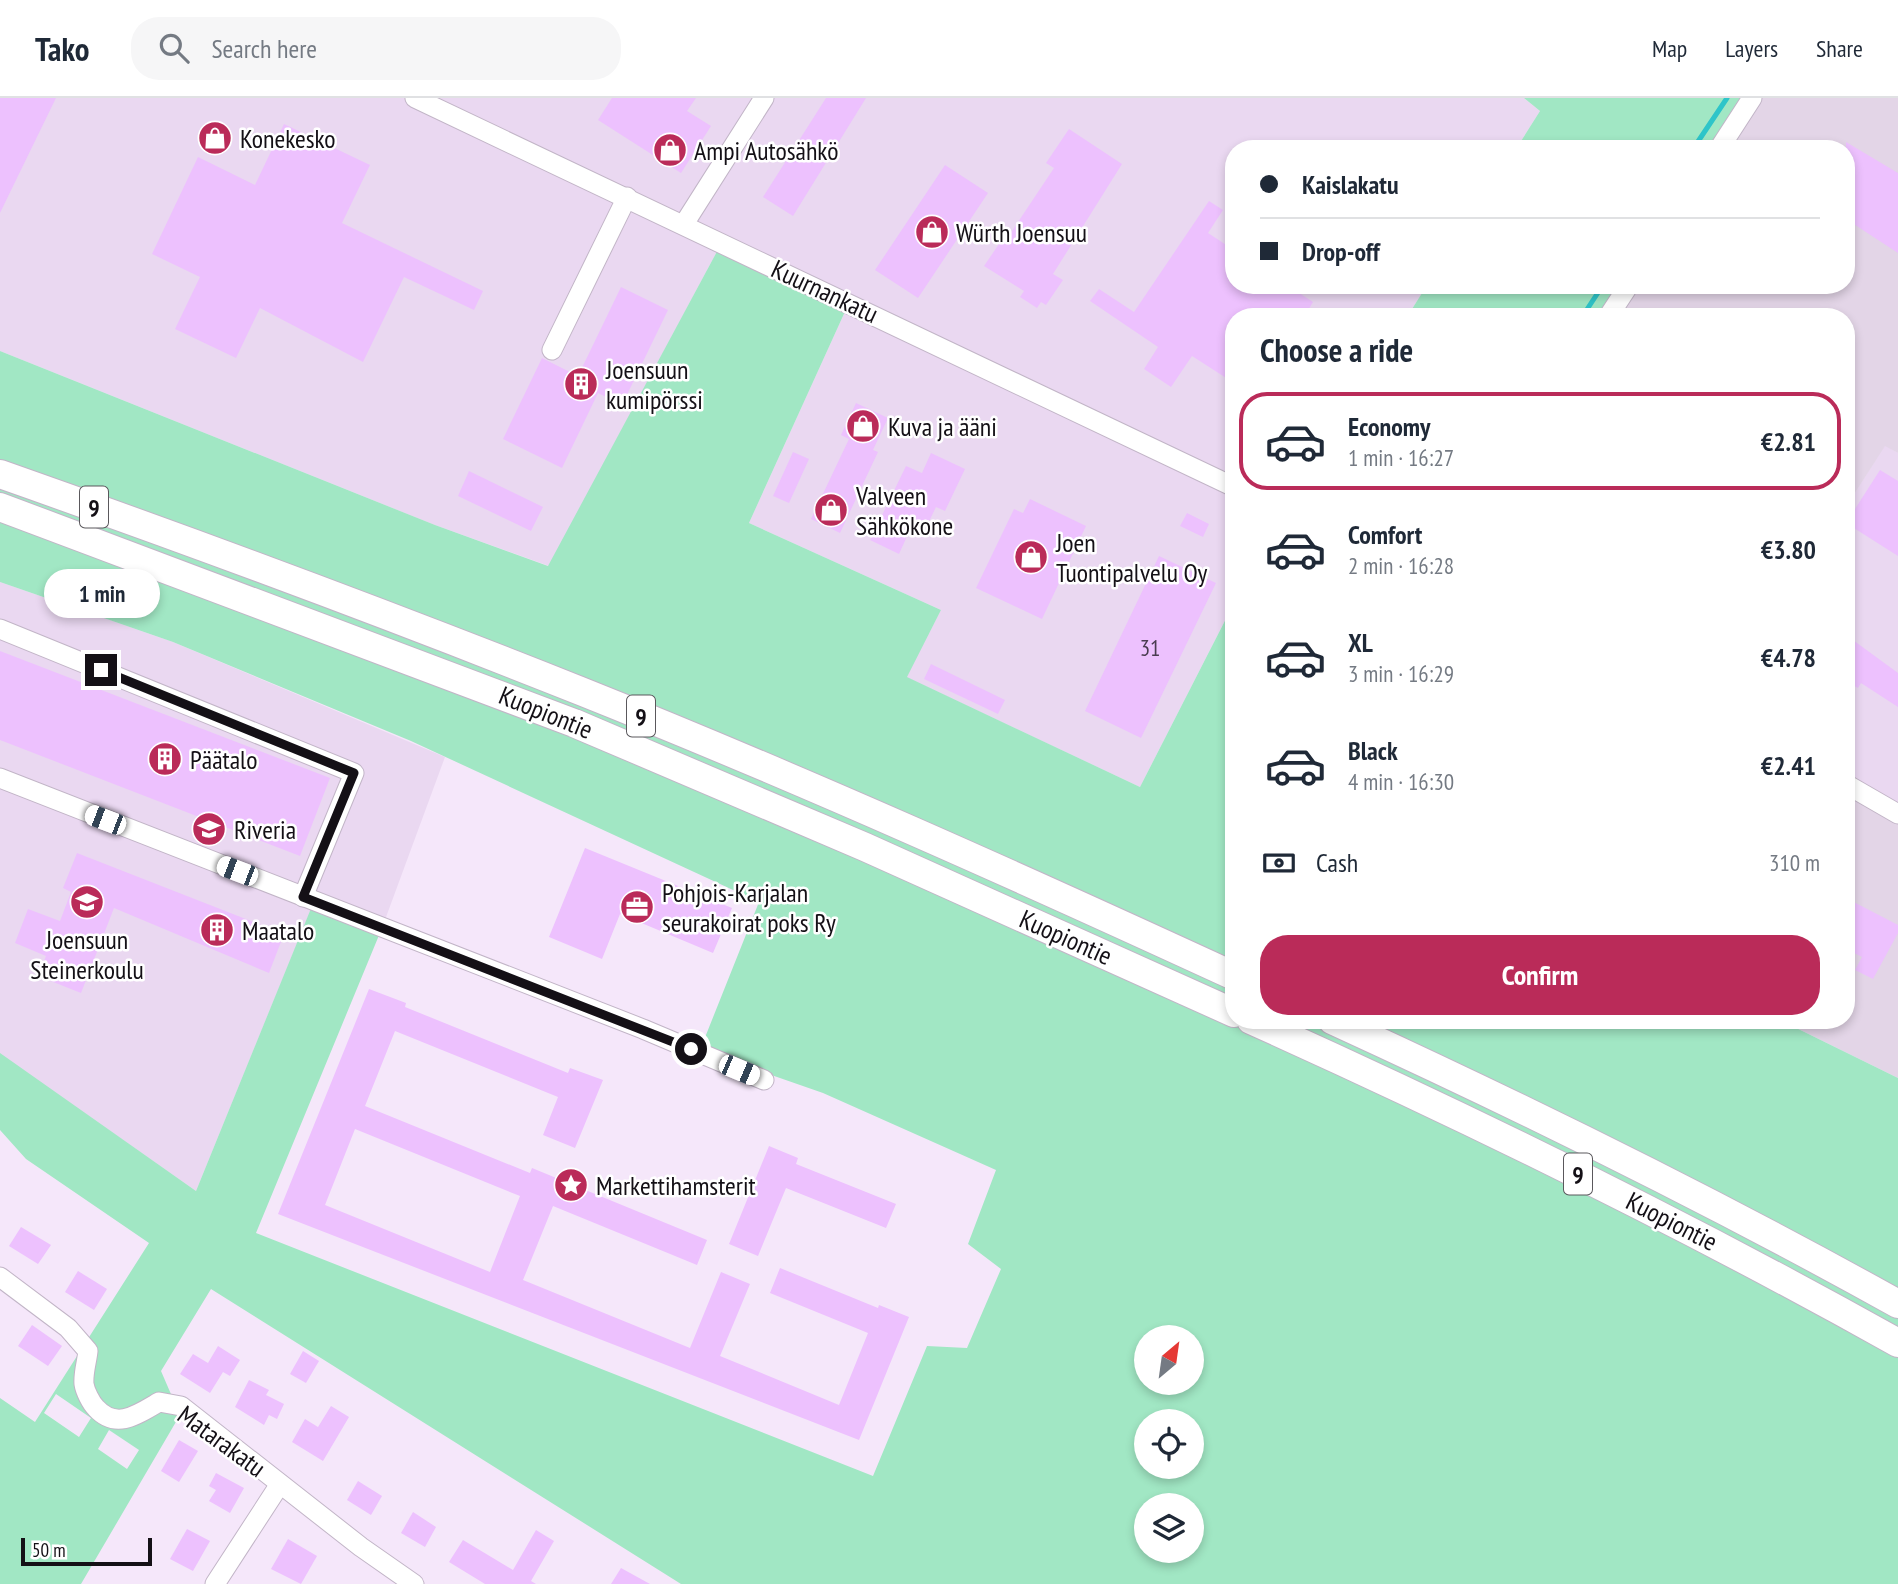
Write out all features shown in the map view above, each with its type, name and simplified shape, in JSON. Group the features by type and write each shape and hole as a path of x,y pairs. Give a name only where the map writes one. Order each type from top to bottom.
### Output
{"highway":[{"name":"Kuopiontie","path":"0,474 180,537 574,689 876,814 1225,971"},
{"name":"Kuopiontie","path":"0,507 574,723 1225,1009"},
{"name":"Kuopiontie","path":"1271,1029 1496,1132 1753,1261 1898,1343"},
{"name":"Kuopiontie","path":"1351,1029 1522,1108 1768,1232 1898,1304"}],"street":[{"name":"Kuurnankatu","path":"415,98 1225,483"},
{"path":"684,224 764,98"},
{"path":"1725,140 1752,98"},
{"path":"552,350 627,197"},
{"path":"0,629 354,773 303,897"},
{"path":"0,778 643,1029 764,1080"},
{"path":"1855,787 1896,806"},
{"name":"Matarakatu","path":"0,1277 68,1328 88,1351 84,1385 93,1406 107,1419 118,1421 135,1416 159,1402 181,1406 414,1584"},
{"path":"215,1584 280,1484"}],"shaded area":[{"path":"0,98 1524,98 1540,111 1522,140 1225,140 1225,294 1421,294 1413,308 1225,308 1225,621 1140,787 906,677 941,610 749,523 848,305 721,244 549,566 435,525 0,351"},
{"path":"1743,98 1898,98 1898,453 1885,446 1855,493 1855,308 1606,308 1615,294 1855,294 1855,140 1716,140"},
{"path":"1885,445 1898,453 1898,807 1855,781 1855,493"},
{"name":"Riveria","path":"0,582 173,642 445,757 382,928 314,902 196,1191 0,1054"},
{"path":"1855,781 1898,807 1898,1078 1798,1029 1855,1029"}],"green space":[{"path":"1524,98 1743,98 1716,140 1522,140 1540,111"},
{"path":"721,244 848,305 749,523 941,610 907,677 1140,787 1225,621 1225,1029 1798,1029 1898,1078 1898,1584 681,1584 211,1289 161,1371 180,1415 81,1584 0,1584 0,1398 35,1422 149,1243 26,1159 0,1130 0,1053 196,1191 314,901 382,928 256,1233 873,1476 927,1346 967,1348 1001,1269 968,1244 996,1170 823,1093 700,1050 759,902 411,741 173,642 0,582 0,351 435,525 548,566","holes":["56,1394 91,1418 79,1437 44,1413","109,1430 139,1450 127,1469 98,1449"]},
{"path":"1421,294 1615,294 1606,308 1413,308"}],"building":[{"path":"0,98 56,98 0,213"},
{"name":"Ampi Autosähkö","path":"612,98 696,98 687,111 711,126 681,173 598,120"},
{"path":"826,98 866,98 793,216 763,197"},
{"path":"284,124 370,165 342,223 483,291 474,310 404,277 363,362 260,308 236,358 175,329 200,277 152,254 198,157 255,185"},
{"path":"1069,129 1122,164 1053,274 1063,280 1046,305 1041,302 1037,308 1020,297 1024,291 984,266 1001,241 1004,243 1054,168 1046,163"},
{"path":"1855,147 1898,173 1898,253 1855,225"},
{"name":"Würth Joensuu","path":"945,165 988,193 918,298 875,270"},
{"path":"1209,201 1223,210 1208,233 1225,244 1225,294 1301,294 1313,302 1309,308 1225,308 1225,377 1192,356 1171,387 1144,369 1158,347 1090,301 1099,289 1134,312"},
{"name":"Joensuun kumipörssi","path":"621,287 668,310 622,405 598,393 562,468 503,439 542,358 578,376"},
{"path":"856,403 888,418 873,450 878,452 840,533 811,519 849,439 841,435"},
{"path":"793,452 809,459 789,503 773,496"},
{"path":"931,453 965,469 945,511 936,507 921,538 909,532 899,554 870,540 906,466 922,473"},
{"path":"1880,470 1898,481 1898,556 1855,529 1855,509"},
{"path":"469,471 543,507 531,531 458,496"},
{"name":"Joen Tuontipalvelu Oy","path":"1030,499 1086,526 1042,619 976,588 1014,509 1023,513"},
{"path":"1187,513 1209,524 1203,537 1180,526"},
{"path":"1159,556 1216,583 1141,738 1085,711"},
{"path":"1855,642 1898,673 1898,707 1861,683 1858,688 1855,686"},
{"name":"Päätalo","path":"0,651 330,778 300,856 0,740"},
{"path":"931,664 1005,700 998,714 924,679"},
{"path":"585,848 732,908 713,953 620,914 602,959 549,937"},
{"path":"77,853 284,934 269,973 114,908 81,993 38,976 46,956 15,943 28,909 60,921 71,892 63,888"},
{"path":"1855,903 1898,925 1898,933 1873,979 1855,970 1862,957 1855,954"},
{"path":"369,989 406,1003 405,1007 568,1073 570,1068 603,1080 575,1148 543,1135 558,1097 395,1031 365,1106 530,1173 532,1168 707,1240 697,1265 553,1206 523,1280 690,1348 721,1272 750,1284 720,1356 839,1405 868,1333 770,1293 780,1268 878,1308 879,1305 909,1317 859,1440 278,1214","holes":["355,1129 520,1196 490,1272 325,1205"]},
{"path":"769,1146 798,1158 796,1164 896,1204 886,1228 786,1188 758,1256 729,1244"},
{"path":"21,1227 51,1245 38,1264 9,1246"},
{"path":"78,1271 107,1289 94,1310 65,1292"},
{"path":"32,1325 62,1346 48,1366 18,1346"},
{"path":"218,1346 240,1360 230,1376 223,1372 210,1393 180,1374 193,1354 208,1363"},
{"path":"303,1351 319,1361 306,1383 290,1374"},
{"path":"249,1380 269,1390 266,1395 284,1404 277,1419 269,1415 264,1425 235,1407"},
{"path":"331,1406 349,1417 323,1461 292,1442 305,1419 318,1427"},
{"path":"179,1440 198,1451 179,1482 161,1471"},
{"path":"216,1473 244,1488 230,1513 209,1501 216,1490 209,1486"},
{"path":"358,1481 382,1496 371,1515 347,1500"},
{"path":"413,1512 436,1527 425,1547 401,1533"},
{"path":"187,1529 210,1541 193,1571 170,1559"},
{"path":"536,1530 554,1541 531,1581 536,1584 485,1584 449,1562 463,1540 513,1570"},
{"path":"288,1539 317,1556 301,1584 271,1569"},
{"path":"621,1568 650,1584 611,1584"}],"waterway":[{"path":"1699,140 1727,98"},
{"path":"1588,308 1597,294"}],"place":[{"name":"Konekesko","path":"215,138"},
{"name":"Ampi Autosähkö","path":"670,150"},
{"name":"Würth Joensuu","path":"932,232"},
{"name":"Joensuun kumipörssi","path":"581,384"},
{"name":"Kuva ja ääni","path":"863,426"},
{"name":"Valveen Sähkökone","path":"831,510"},
{"name":"Joen Tuontipalvelu Oy","path":"1031,557"},
{"name":"Päätalo","path":"165,759"},
{"name":"Riveria","path":"209,829"},
{"name":"Joensuun Steinerkoulu","path":"87,902"},
{"name":"Pohjois-Karjalan seurakoirat poks Ry","path":"637,907"},
{"name":"Maatalo","path":"217,930"},
{"name":"Markettihamsterit","path":"571,1185"}],"route":[{"path":"101,670 354,773 303,897 691,1049"}]}
